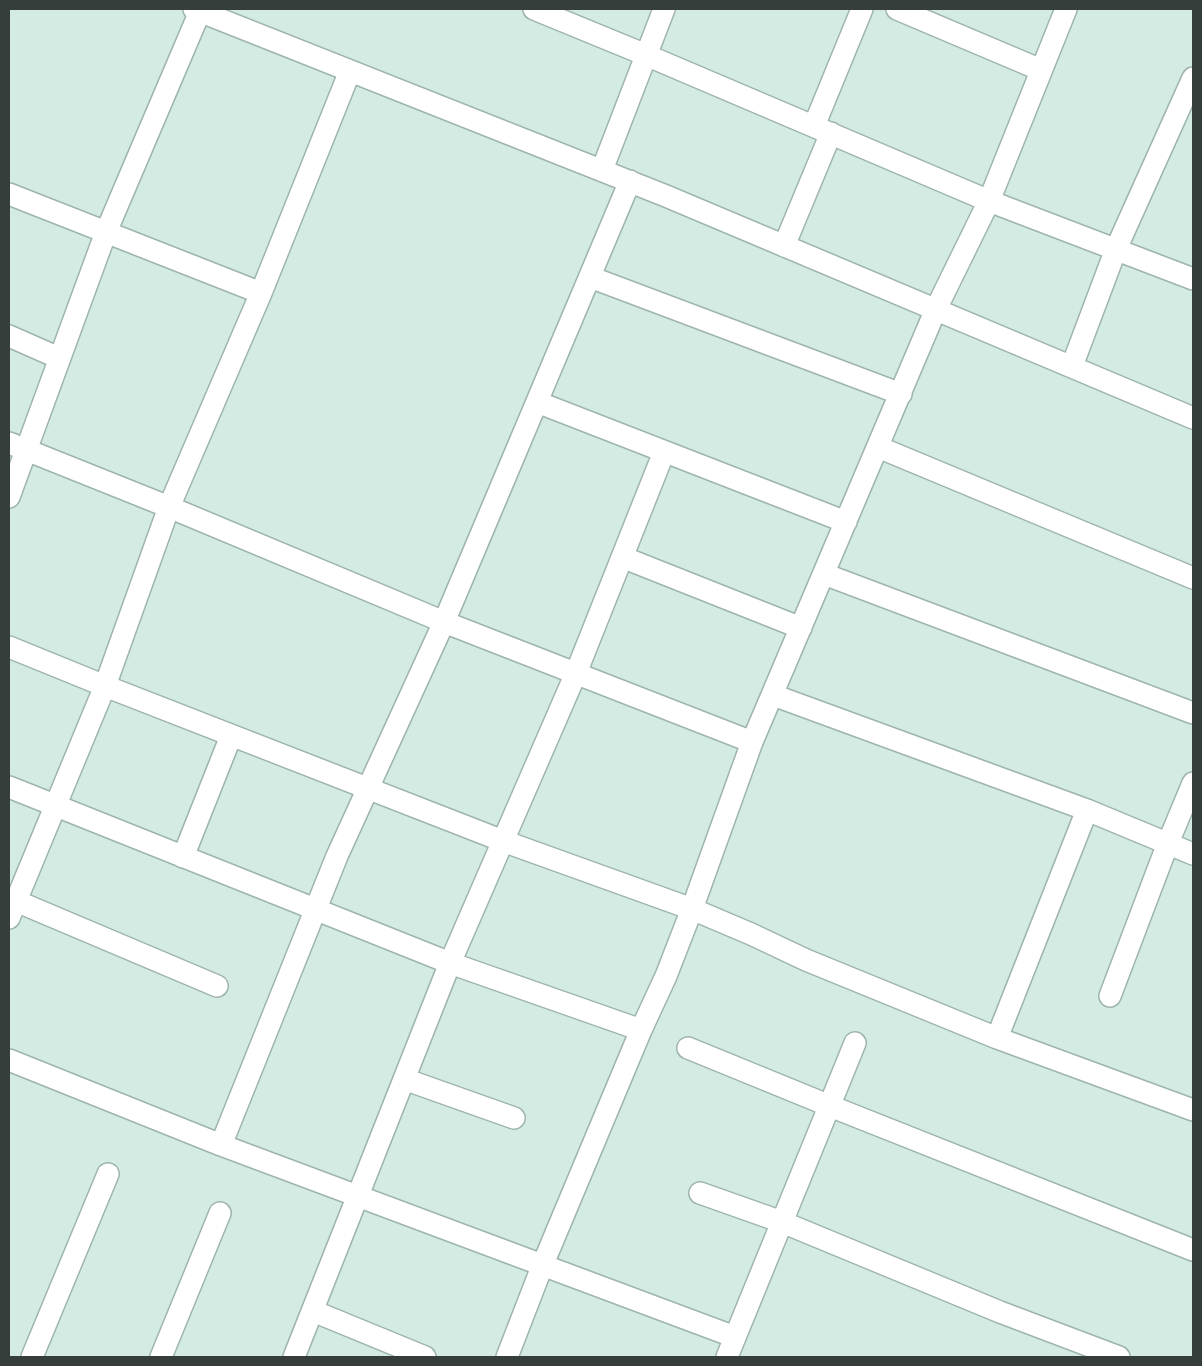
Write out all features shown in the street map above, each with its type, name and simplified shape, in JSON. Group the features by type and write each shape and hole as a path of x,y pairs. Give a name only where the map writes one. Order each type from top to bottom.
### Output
{"street":[{"path":"534,9 989,201 1193,279"},
{"path":"602,170 664,9"},
{"path":"784,246 862,9"},
{"path":"897,9 1041,70"},
{"path":"508,1357 543,1264 641,1030 666,976 752,742 936,310 989,201 1066,9"},
{"path":"9,496 17,446 59,358 106,232 198,10 630,181 1193,418"},
{"path":"217,986 11,912 105,686 169,507 261,293 350,71"},
{"path":"1072,366 1116,249 1193,78"},
{"path":"221,1145 337,856 444,622 630,181"},
{"path":"9,194 261,293"},
{"path":"590,277 901,394"},
{"path":"9,336 59,358"},
{"path":"537,402 846,522"},
{"path":"17,446 169,507 444,622 752,742"},
{"path":"878,447 1191,571"},
{"path":"294,1357 450,963 576,673 664,452"},
{"path":"622,557 801,628"},
{"path":"824,574 1193,713"},
{"path":"9,647 503,842 692,909 806,960 997,1038 1193,1110"},
{"path":"773,695 1087,810 1193,854"},
{"path":"183,857 231,736"},
{"path":"1110,996 1168,843 1193,783"},
{"path":"9,787 450,963 641,1030"},
{"path":"997,1038 1087,810"},
{"path":"727,1357 855,1044"},
{"path":"688,1048 1193,1250"},
{"path":"9,1060 221,1145 735,1336"},
{"path":"404,1079 514,1118"},
{"path":"32,1357 108,1174"},
{"path":"700,1192 782,1222 1000,1312 1116,1357"},
{"path":"162,1357 220,1213"},
{"path":"312,1311 425,1357"}]}
